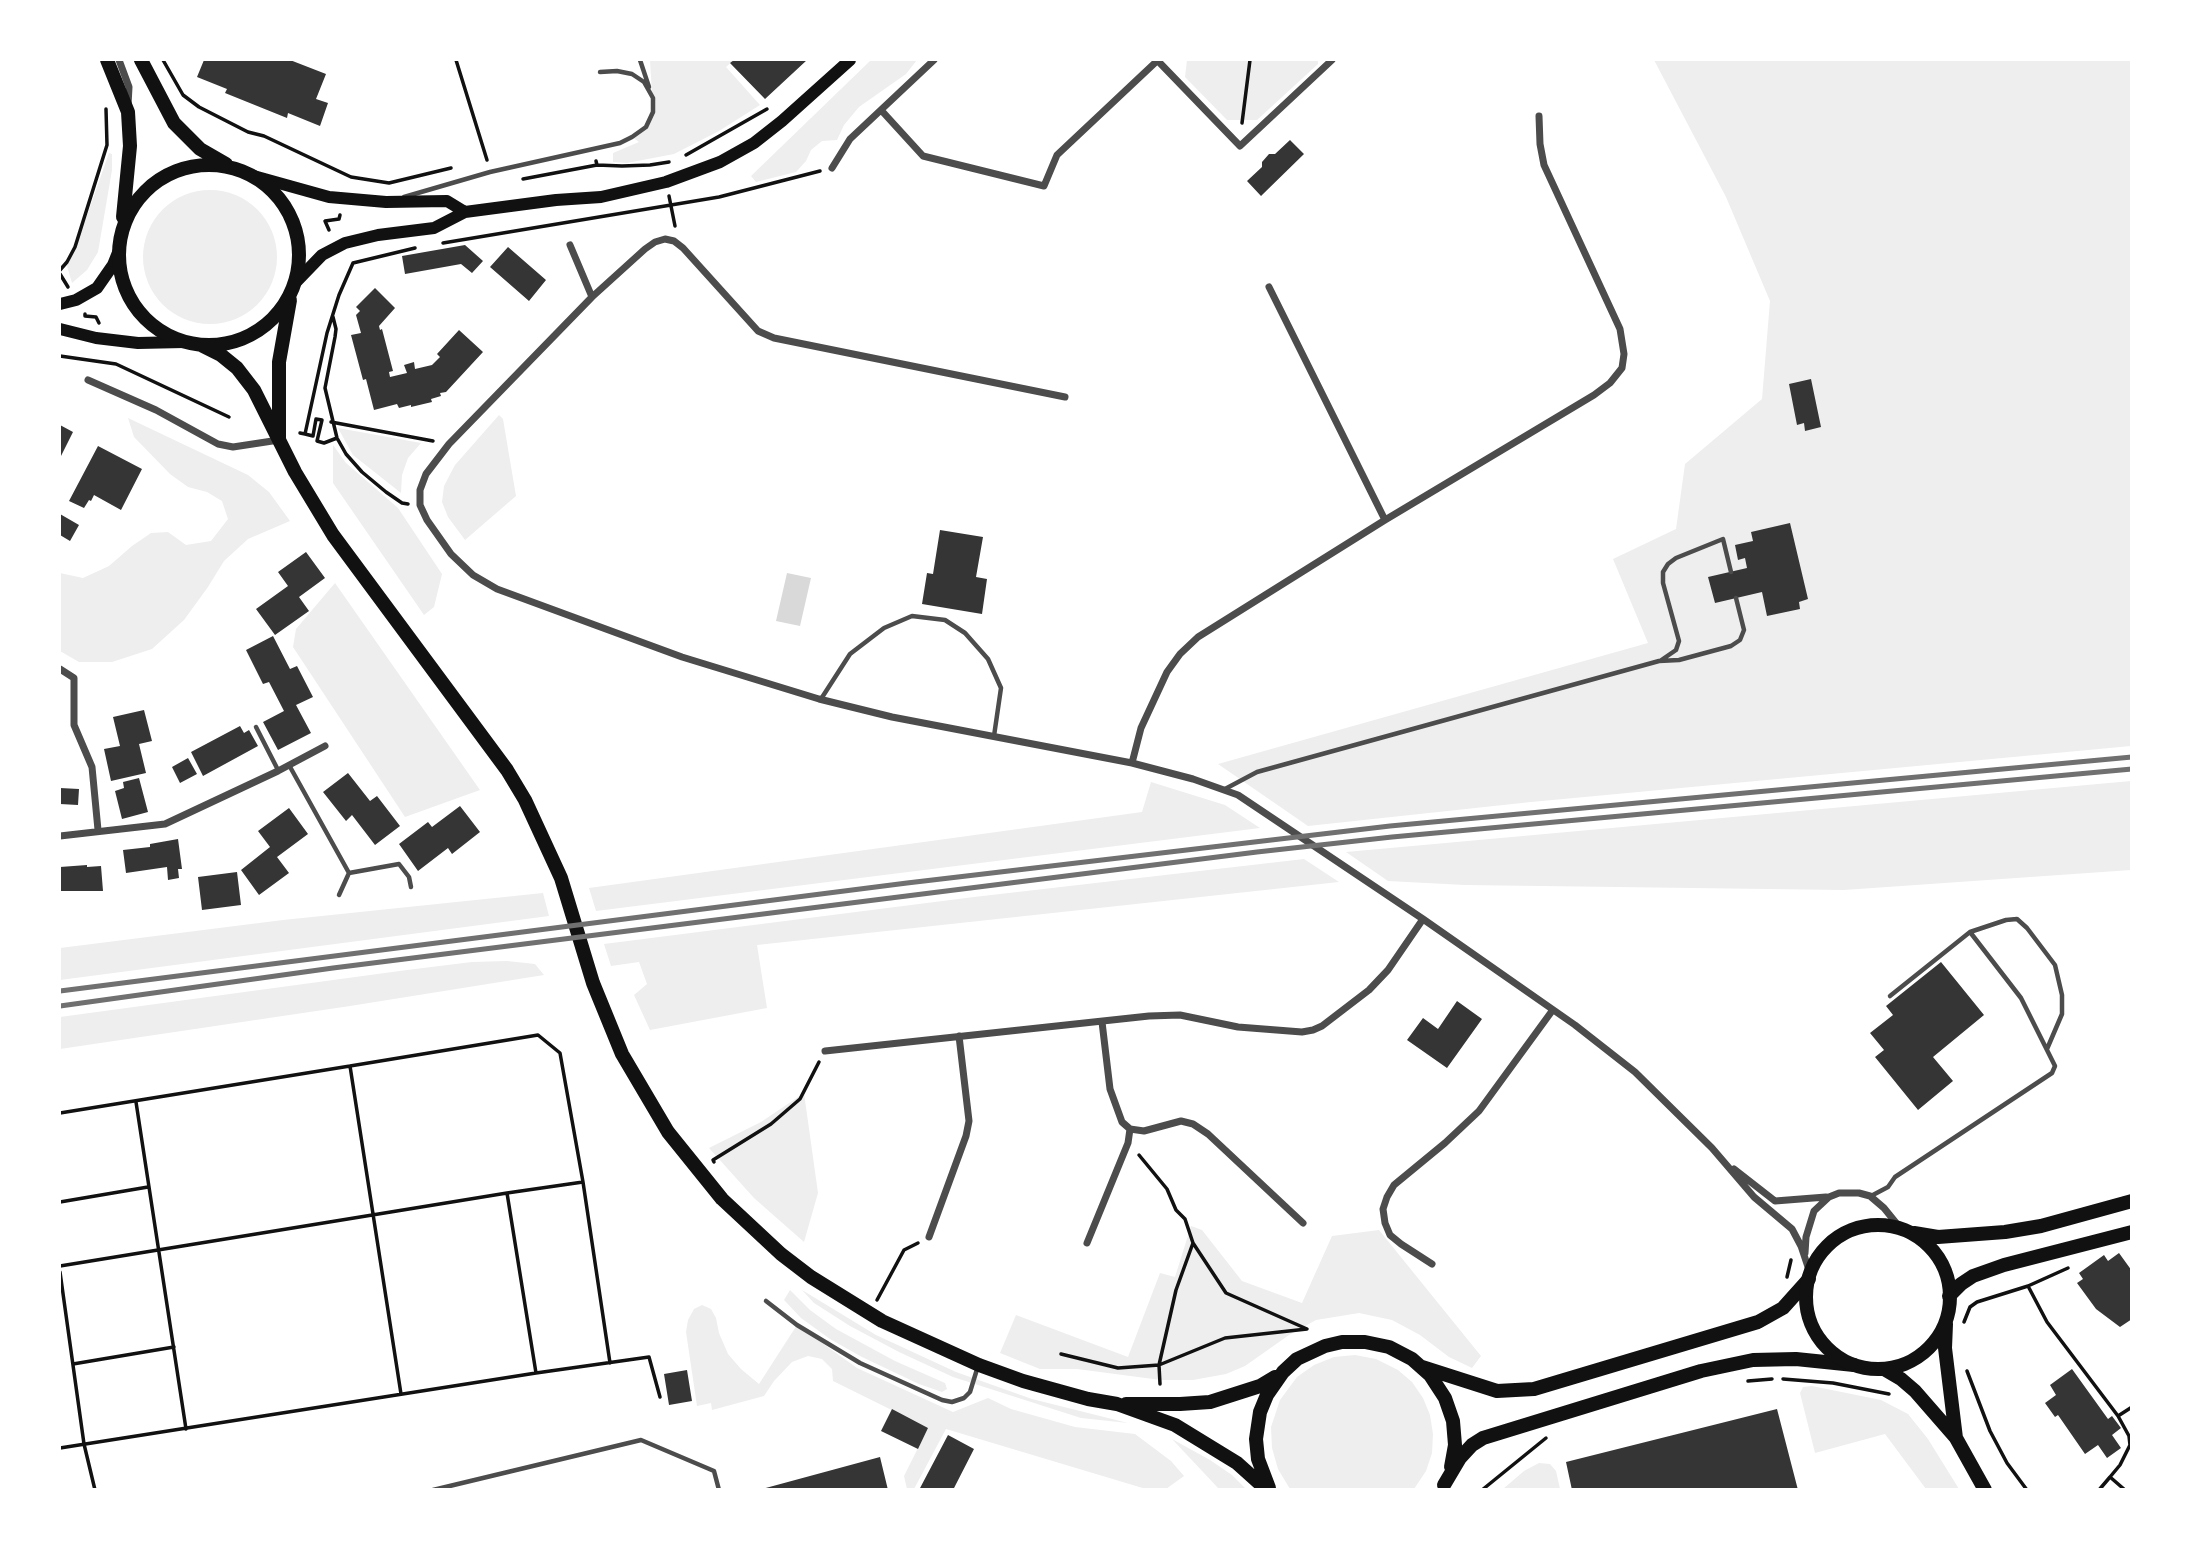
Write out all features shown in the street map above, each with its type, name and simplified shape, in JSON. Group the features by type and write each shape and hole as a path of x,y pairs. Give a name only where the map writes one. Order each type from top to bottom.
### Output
{"main road":[{"path":"107,60 128,112 130,146 119,250 122,279 135,308 150,324 166,335 201,345 227,344 252,335 277,315 293,288 322,255 334,248 378,235 434,228 465,212 601,197 666,182 720,162 754,143 850,60"},
{"path":"141,60 168,115 183,134 200,149 233,168 329,197 386,202 447,201 465,212"},
{"path":"121,232 139,197 163,177 193,166 233,168"},
{"path":"250,175 274,192 290,217 299,248 279,362 279,440"},
{"path":"60,304 76,300 97,288 113,265 119,250"},
{"path":"60,329 96,338 138,343 184,342"},
{"path":"201,345 221,355 237,368 254,390 333,535 508,771 525,800 561,877 583,953 605,1016 622,1054 668,1132 722,1199 781,1254 811,1277 870,1314 979,1365 1057,1391 1117,1404 1175,1425 1237,1463 1268,1489"},
{"path":"1422,1367 1497,1391 1534,1389 1758,1322 1783,1308 1809,1276 1824,1250 1844,1234 1869,1226 1885,1226 1938,1237 2005,1232 2041,1226 2132,1201"},
{"path":"1903,1230 1918,1238 1934,1252 1947,1277 1949,1296 1945,1348 1956,1438"},
{"path":"1949,1296 1973,1276 2004,1265 2129,1236"},
{"path":"1809,1276 1806,1304 1816,1334 1833,1353 1854,1365"},
{"path":"1443,1487 1460,1458 1483,1438 1701,1371 1753,1360 1796,1359 1884,1369 1907,1363 1922,1354 1935,1342 1946,1319"},
{"path":"1117,1404 1210,1402 1260,1386 1314,1350 1349,1341 1389,1347 1405,1354 1422,1367 1440,1390 1453,1421 1454,1454 1443,1487"},
{"path":"1884,1369 1915,1391 1956,1438 1985,1489"},
{"path":"1268,1489 1258,1459 1257,1429 1267,1395 1283,1372"}],"street":[{"path":"119,60 129,88 128,112"},
{"path":"832,168 850,139 934,60"},
{"path":"881,110 923,156 1044,186 1057,155 1157,60 1240,146 1332,60"},
{"path":"1132,763 1141,728 1167,672 1180,654 1198,637 1385,520 1594,396 1622,369 1625,354 1620,329 1544,165 1539,144 1539,116"},
{"path":"1065,397 774,338 758,331 683,248 674,241 665,239 645,248 592,297 449,444 426,474 420,490 420,505 427,520 451,554 473,575 497,589 682,657 821,700 892,717 1132,763 1238,795 1423,919 1635,1072 1678,1112 1754,1197 1792,1229 1805,1257 1809,1276"},
{"path":"570,246 592,297"},
{"path":"1269,287 1385,520"},
{"path":"88,380 156,410 218,444 233,447 279,440"},
{"path":"60,669 74,678 74,726 92,766 98,830"},
{"path":"60,836 165,824 325,746"},
{"path":"825,1051 1180,1015 1238,1027 1302,1032 1313,1030 1369,990 1388,970 1423,919"},
{"path":"1432,1264 1391,1235 1385,1223 1383,1209 1387,1197 1394,1185 1479,1111 1552,1011"},
{"path":"1102,1022 1110,1090 1122,1122 1130,1129 1144,1131 1181,1121 1194,1124 1304,1223"},
{"path":"929,1237 969,1121 959,1036"},
{"path":"1087,1243 1128,1143 1130,1129"},
{"path":"1728,1165 1775,1201 1829,1197 1848,1192 1870,1196 1903,1230"},
{"path":"1805,1257 1809,1224 1814,1211 1829,1197"}],"lane":[{"path":"386,202 490,172 620,142 646,127 653,112 653,98 640,60"},
{"path":"600,72 632,74 644,82 653,98"},
{"path":"1659,661 1676,650 1679,641 1663,583 1663,572 1668,564 1676,558 1723,539 1731,572"},
{"path":"1225,789 1257,772 1659,661 1679,660 1731,646 1740,640 1744,630 1736,598"},
{"path":"821,700 850,653 884,628 912,616 945,620 965,633 988,659 1001,688 994,737"},
{"path":"256,727 278,771"},
{"path":"289,765 349,873"},
{"path":"349,873 399,864 409,877 411,887"},
{"path":"339,895 349,873"},
{"path":"1890,996 1970,932 2017,919 2055,965 2062,995 2062,1014 2047,1049"},
{"path":"1870,1196 1888,1187 1895,1177 2052,1073 2055,1066 2021,998 1970,932"},
{"path":"766,1301 797,1325 860,1363 942,1400 952,1402 964,1398 970,1392 979,1365"},
{"path":"433,1489 641,1440 714,1471 719,1489"}],"path":[{"path":"163,60 183,95 199,107 248,132 264,136 351,177 389,183 463,166"},
{"path":"456,60 487,160 475,163"},
{"path":"1240,146 1250,60"},
{"path":"519,180 597,165 662,163 678,159 713,142 775,105"},
{"path":"66,284 60,272 75,247 107,145"},
{"path":"595,158 597,165"},
{"path":"432,245 719,197 832,168"},
{"path":"671,203 676,228"},
{"path":"328,230 325,220 339,219 342,211"},
{"path":"337,438 324,443 317,441 322,420 316,419 313,436 303,433 333,315 353,263 418,248"},
{"path":"333,315 336,329 325,388 331,422 337,438 345,454 386,492 402,503 420,505"},
{"path":"60,356 116,364 229,417"},
{"path":"331,422 449,444"},
{"path":"60,1113 538,1035 559,1053 583,1182 610,1363"},
{"path":"713,1160 771,1124 800,1099 825,1051"},
{"path":"350,1066 401,1394"},
{"path":"136,1102 186,1429"},
{"path":"1061,1354 1118,1368 1159,1365 1225,1338 1307,1329 1226,1293 1193,1243 1185,1219 1176,1210 1167,1189 1128,1143"},
{"path":"60,1266 583,1182"},
{"path":"60,1202 148,1187"},
{"path":"507,1193 536,1373"},
{"path":"870,1314 904,1250 929,1237"},
{"path":"1160,1384 1159,1365 1176,1290 1193,1243"},
{"path":"1783,1287 1791,1260 1790,1250"},
{"path":"1963,1325 1970,1307 1977,1302 2028,1286 2077,1263"},
{"path":"60,1272 84,1444 95,1489"},
{"path":"2028,1286 2047,1322 2118,1416 2129,1436 2130,1445 2120,1465 2099,1489"},
{"path":"73,1364 174,1347"},
{"path":"60,1448 649,1357 660,1397"},
{"path":"1965,1366 1990,1431 2007,1463 2027,1489"},
{"path":"1743,1381 1800,1379 1888,1394 1900,1399"},
{"path":"2118,1416 2132,1407"},
{"path":"1482,1489 1550,1435"},
{"path":"2110,1477 2125,1489"}],"shaded area":[{"path":"650,60 734,60 726,67 760,105 719,131 674,154 627,163 613,162 613,153 639,142 632,137 646,127 653,112"},
{"path":"871,60 917,60 906,74 859,107 844,125 837,140 822,141 811,150 796,172 756,182 751,176"},
{"path":"1187,60 1318,60 1318,64 1257,120 1227,120 1185,77"},
{"path":"1654,60 2131,60 2131,746 1531,802 1308,826 1218,764 1648,643 1613,559 1676,529 1685,464 1762,399 1770,301 1726,197"},
{"path":"109,153 112,154 112,170 98,252 87,270 72,283 67,266"},
{"path":"210,190 235,195 257,210 272,232 277,257 272,282 257,304 235,319 210,324 185,319 163,304 148,282 143,257 148,232 163,210 185,195"},
{"path":"499,415 503,419 516,496 465,540 448,517 442,502 444,486 455,465"},
{"path":"128,418 248,475 269,492 290,521 248,539 224,561 184,620 152,649 112,662 79,662 60,651 60,573 83,578 109,566 151,533 168,532 186,545 211,541 228,519 222,501 207,492 188,487 170,474 134,437"},
{"path":"338,428 421,443 408,458 402,475 401,493 353,455"},
{"path":"333,445 346,463 398,508 442,574 434,607 424,615 333,483"},
{"path":"787,573 811,578 800,626 776,621"},
{"path":"335,583 480,790 405,817 293,647 296,629"},
{"path":"2131,781 2131,870 1844,890 1465,885 1388,881 1346,852"},
{"path":"1151,782 1225,805 1260,828 596,911 589,888 1142,812"},
{"path":"1304,859 1339,882 757,945 767,1008 650,1030 634,995 647,984 639,962 611,966 604,944 974,897"},
{"path":"543,893 549,916 60,980 60,948 283,920"},
{"path":"507,961 535,964 544,975 60,1049 60,1017 407,970 472,962"},
{"path":"804,1093 818,1193 804,1242 754,1198 709,1148 761,1122"},
{"path":"1191,1226 1202,1230 1242,1281 1302,1303 1332,1236 1379,1230 1481,1356 1472,1368 1449,1357 1420,1335 1392,1320 1359,1313 1316,1320 1245,1366 1226,1374 1193,1380 1161,1380 1077,1369 1040,1369 1000,1353 1016,1315 1128,1357 1160,1273 1175,1277"},
{"path":"790,1290 810,1310 836,1329 895,1361 945,1383 947,1389 942,1392 919,1384 830,1339 801,1318 784,1300"},
{"path":"802,1290 876,1335 956,1372 1032,1399 1128,1423 1081,1418 953,1377 850,1326 814,1303"},
{"path":"702,1305 711,1309 716,1318 728,1354 759,1384 797,1325 857,1368 953,1412 988,1398 1011,1409 1075,1427 1135,1434 1171,1461 1184,1476 1166,1489 1146,1489 946,1429 914,1489 907,1489 904,1476 928,1428 833,1381 832,1369 822,1359 808,1356 792,1362 764,1396 712,1410 711,1403 697,1406 686,1332 694,1309"},
{"path":"1355,1355 1376,1359 1398,1370 1412,1382 1423,1398 1430,1415 1433,1434 1432,1453 1426,1471 1414,1489 1290,1489 1278,1469 1272,1448 1271,1427 1280,1400 1297,1377 1314,1365 1334,1357"},
{"path":"1812,1386 1881,1400 1908,1414 1928,1439 1959,1489 1926,1489 1885,1434 1815,1453 1800,1393 1803,1387"},
{"path":"1172,1439 1210,1460 1232,1475 1246,1489 1219,1489"},
{"path":"1539,1463 1550,1464 1556,1471 1560,1489 1503,1489 1524,1471"}],"building":[{"path":"204,60 290,60 326,74 316,99 328,103 320,126 288,113 287,118 225,93 227,89 197,77"},
{"path":"734,60 807,60 765,99 730,63"},
{"path":"1290,140 1304,154 1261,196 1247,181 1262,167 1262,162 1269,154 1275,154"},
{"path":"465,245 483,261 472,273 461,264 405,274 402,256"},
{"path":"508,247 546,280 529,301 490,267"},
{"path":"375,288 395,308 379,326 393,371 389,372 390,377 407,373 404,365 414,362 415,369 432,365 440,357 437,354 459,330 483,352 446,392 431,399 432,402 399,408 397,404 374,410 351,335 361,333 356,315 360,311 356,307"},
{"path":"1811,379 1821,427 1805,431 1804,423 1797,425 1789,384"},
{"path":"60,425 73,432 60,458"},
{"path":"98,446 142,469 121,510 94,495 84,508 69,501"},
{"path":"60,514 79,525 70,541 60,535"},
{"path":"1790,523 1808,599 1799,602 1800,609 1767,616 1762,592 1715,603 1708,577 1747,568 1745,558 1738,560 1735,545 1753,541 1751,532"},
{"path":"940,530 983,537 976,577 987,579 982,614 922,604 927,573 933,574"},
{"path":"306,552 325,578 299,597 309,611 275,635 256,609 288,586 278,572"},
{"path":"273,636 290,669 297,666 313,697 296,705 311,733 278,750 263,722 284,711 269,682 263,684 246,650"},
{"path":"144,710 152,741 139,744 146,773 111,781 104,749 120,746 113,717"},
{"path":"240,726 244,733 249,730 258,746 203,776 191,752"},
{"path":"188,758 197,774 180,783 172,767"},
{"path":"348,773 370,801 377,796 400,826 375,845 352,815 346,821 323,792"},
{"path":"139,778 148,812 122,819 115,791 124,788 123,782"},
{"path":"60,788 79,789 78,805 60,804"},
{"path":"460,806 480,832 452,854 448,848 418,871 399,844 428,822 432,827"},
{"path":"289,808 308,834 277,857 289,873 259,895 241,870 270,847 258,831"},
{"path":"178,839 182,869 178,869 179,878 168,880 167,867 126,873 123,850 150,847 150,844"},
{"path":"101,866 103,891 60,891 60,867"},
{"path":"237,872 241,905 202,910 198,877"},
{"path":"1941,962 1984,1015 1933,1057 1953,1081 1918,1110 1875,1057 1884,1050 1870,1033 1893,1015 1886,1006"},
{"path":"1457,1001 1482,1019 1447,1068 1407,1040 1423,1018 1438,1029"},
{"path":"2119,1253 2132,1271 2132,1319 2120,1327 2096,1309 2077,1283 2083,1279 2079,1273 2104,1255 2108,1261"},
{"path":"2072,1369 2108,1419 2112,1416 2121,1428 2112,1435 2121,1448 2107,1458 2098,1445 2085,1454 2058,1415 2055,1417 2045,1403 2056,1395 2050,1385"},
{"path":"687,1370 692,1401 669,1405 664,1374"},
{"path":"892,1409 928,1428 918,1449 881,1431"},
{"path":"1777,1409 1798,1490 1572,1490 1566,1462"},
{"path":"948,1435 974,1449 953,1490 919,1490"},
{"path":"880,1457 888,1490 762,1490 762,1489"}],"railway":[{"path":"60,991 907,883 1390,826 2132,757"},
{"path":"60,1006 333,968 1257,852 1392,837 2132,769"}]}
